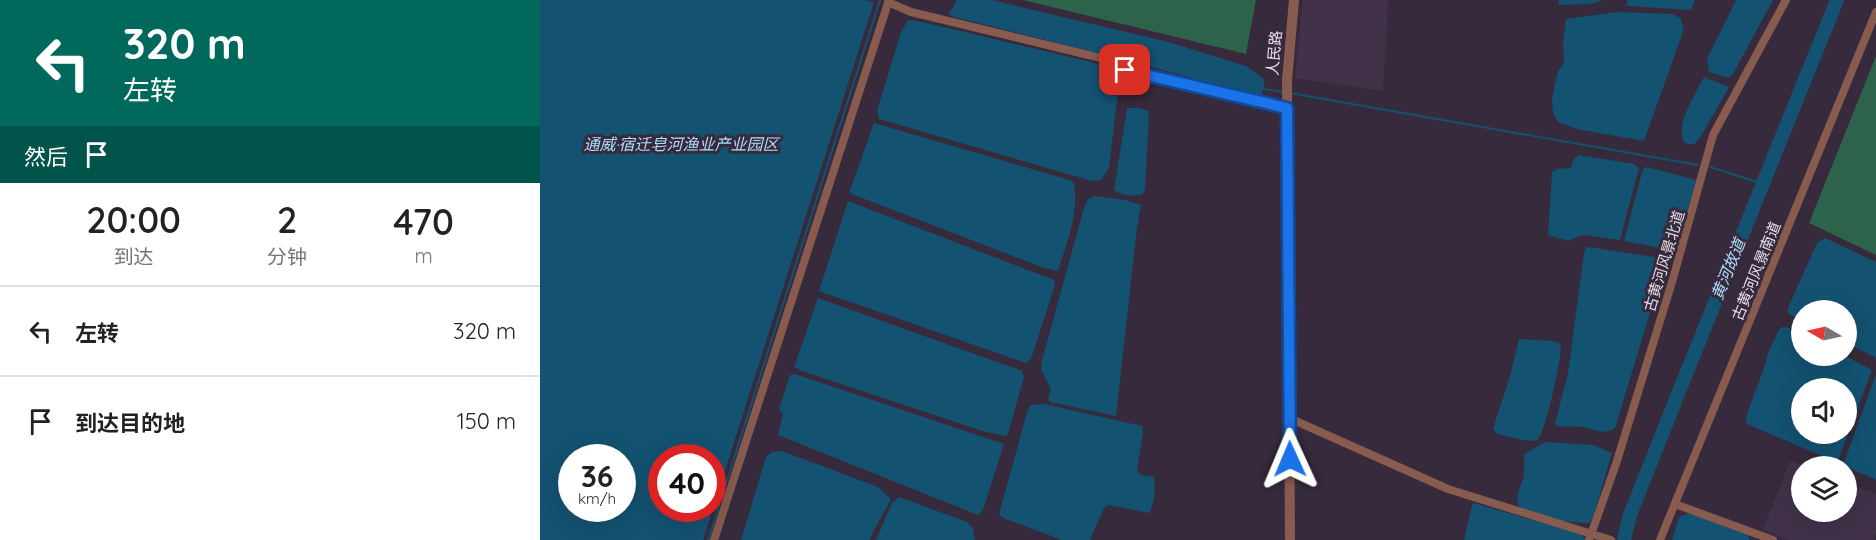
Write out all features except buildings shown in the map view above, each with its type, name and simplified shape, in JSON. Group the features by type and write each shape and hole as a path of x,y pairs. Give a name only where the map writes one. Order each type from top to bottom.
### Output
{"street":[{"name":"人民路","path":"1290,540 1287,93 1294,0"},
{"name":"古黄河风景北道","path":"1593,537 1675,272 1707,150 1786,0"},
{"path":"714,540 888,1 910,12 1113,60 1128,72 1182,82 1287,108"},
{"name":"古黄河风景南道","path":"1660,540 1876,12"},
{"path":"1289,418 1448,489 1593,537 1611,540"},
{"path":"1675,504 1773,540"}],"shaded area":[{"path":"1303,0 1388,0 1383,91 1295,78"},
{"path":"1790,461 1791,522 1857,522 1857,486 1876,494 1876,533 1873,540 1790,540 1763,530"}],"green space":[{"path":"1023,0 1256,0 1246,54"},
{"path":"1876,56 1876,255 1809,223"}],"water":[{"name":"通威·宿迁皂河渔业产业园区","path":"540,0 864,0 874,2 726,468 726,444 648,444 648,522 709,522 703,540 540,540"},
{"path":"957,0 991,0 1165,41 1246,66 1265,80 1261,97 1138,63 954,17 949,14"},
{"path":"1559,0 1603,0 1591,4 1558,5"},
{"path":"1627,0 1695,0 1691,10 1627,6"},
{"path":"1736,0 1773,0 1729,78 1709,72 1707,59"},
{"path":"1617,12 1673,14 1680,18 1684,29 1644,141 1576,129 1558,122 1553,113 1552,98 1558,71 1564,63 1563,42 1566,19"},
{"path":"908,20 1108,66 1116,73 1119,83 1109,168 1101,180 1092,181 879,119 877,111 901,32"},
{"path":"1704,77 1729,87 1700,138 1694,144 1688,144 1683,141 1682,125"},
{"path":"1127,108 1148,111 1149,117 1145,190 1142,194 1135,195 1124,195 1114,190"},
{"path":"874,123 1073,181 1074,214 1058,271 1044,268 849,193"},
{"path":"1579,155 1634,164 1639,168 1620,240 1583,235 1568,241 1548,235 1552,172 1557,169 1571,168 1573,160"},
{"path":"1647,167 1696,180 1678,245 1667,249 1624,241 1642,172"},
{"path":"1095,196 1125,200 1141,205 1116,416 1050,402 1048,398 1051,390 1041,369 1084,208 1088,199"},
{"path":"848,201 1054,280 1055,285 1031,359 1026,363 819,291"},
{"path":"1825,238 1876,262 1876,358 1857,348 1857,300 1792,300 1817,243"},
{"path":"1589,247 1654,257 1663,262 1664,267 1615,428 1606,432 1582,427 1558,426 1555,423 1568,373 1584,253"},
{"path":"818,298 1022,371 1024,377 1008,434 1004,436 986,432 794,367"},
{"path":"1791,301 1791,315 1788,313"},
{"path":"1786,327 1791,329 1791,366 1857,366 1857,362 1872,370 1857,410 1857,378 1791,378 1791,443 1749,425 1746,417 1768,353 1779,330"},
{"path":"1519,339 1553,341 1559,343 1561,348 1548,412 1541,435 1534,441 1499,434 1493,428"},
{"path":"795,374 1004,444 983,510 978,515 778,435 783,414 779,409 790,375"},
{"path":"1876,377 1876,480 1857,471 1857,456 1846,456 1851,444 1857,444 1857,426"},
{"path":"1044,404 1142,426 1137,470 1141,475 1154,477 1155,495 1150,513 1109,505 1104,508 1090,540 1062,540 1003,518 999,514 1028,409 1031,405"},
{"path":"1545,442 1594,445 1612,453 1594,514 1589,523 1558,521 1519,508 1517,496 1524,476 1524,454"},
{"path":"1794,444 1844,444 1840,456 1822,456"},
{"path":"782,451 878,487 891,499 869,540 741,540 766,457 772,452"},
{"path":"899,497 967,522 973,528 975,540 876,540 892,503"},
{"path":"1474,503 1580,534 1587,540 1464,540"},
{"path":"1687,514 1695,514 1747,533 1750,540 1672,540 1679,518"}],"waterway":[{"path":"708,540 880,0"},
{"name":"黄河故道","path":"1624,540 1630,515 1837,0"},
{"path":"1263,89 1284,92"},
{"path":"1290,93 1698,165"},
{"path":"1710,167 1763,184"}],"route":[{"path":"1125,70 1287,108 1290,459"}]}
